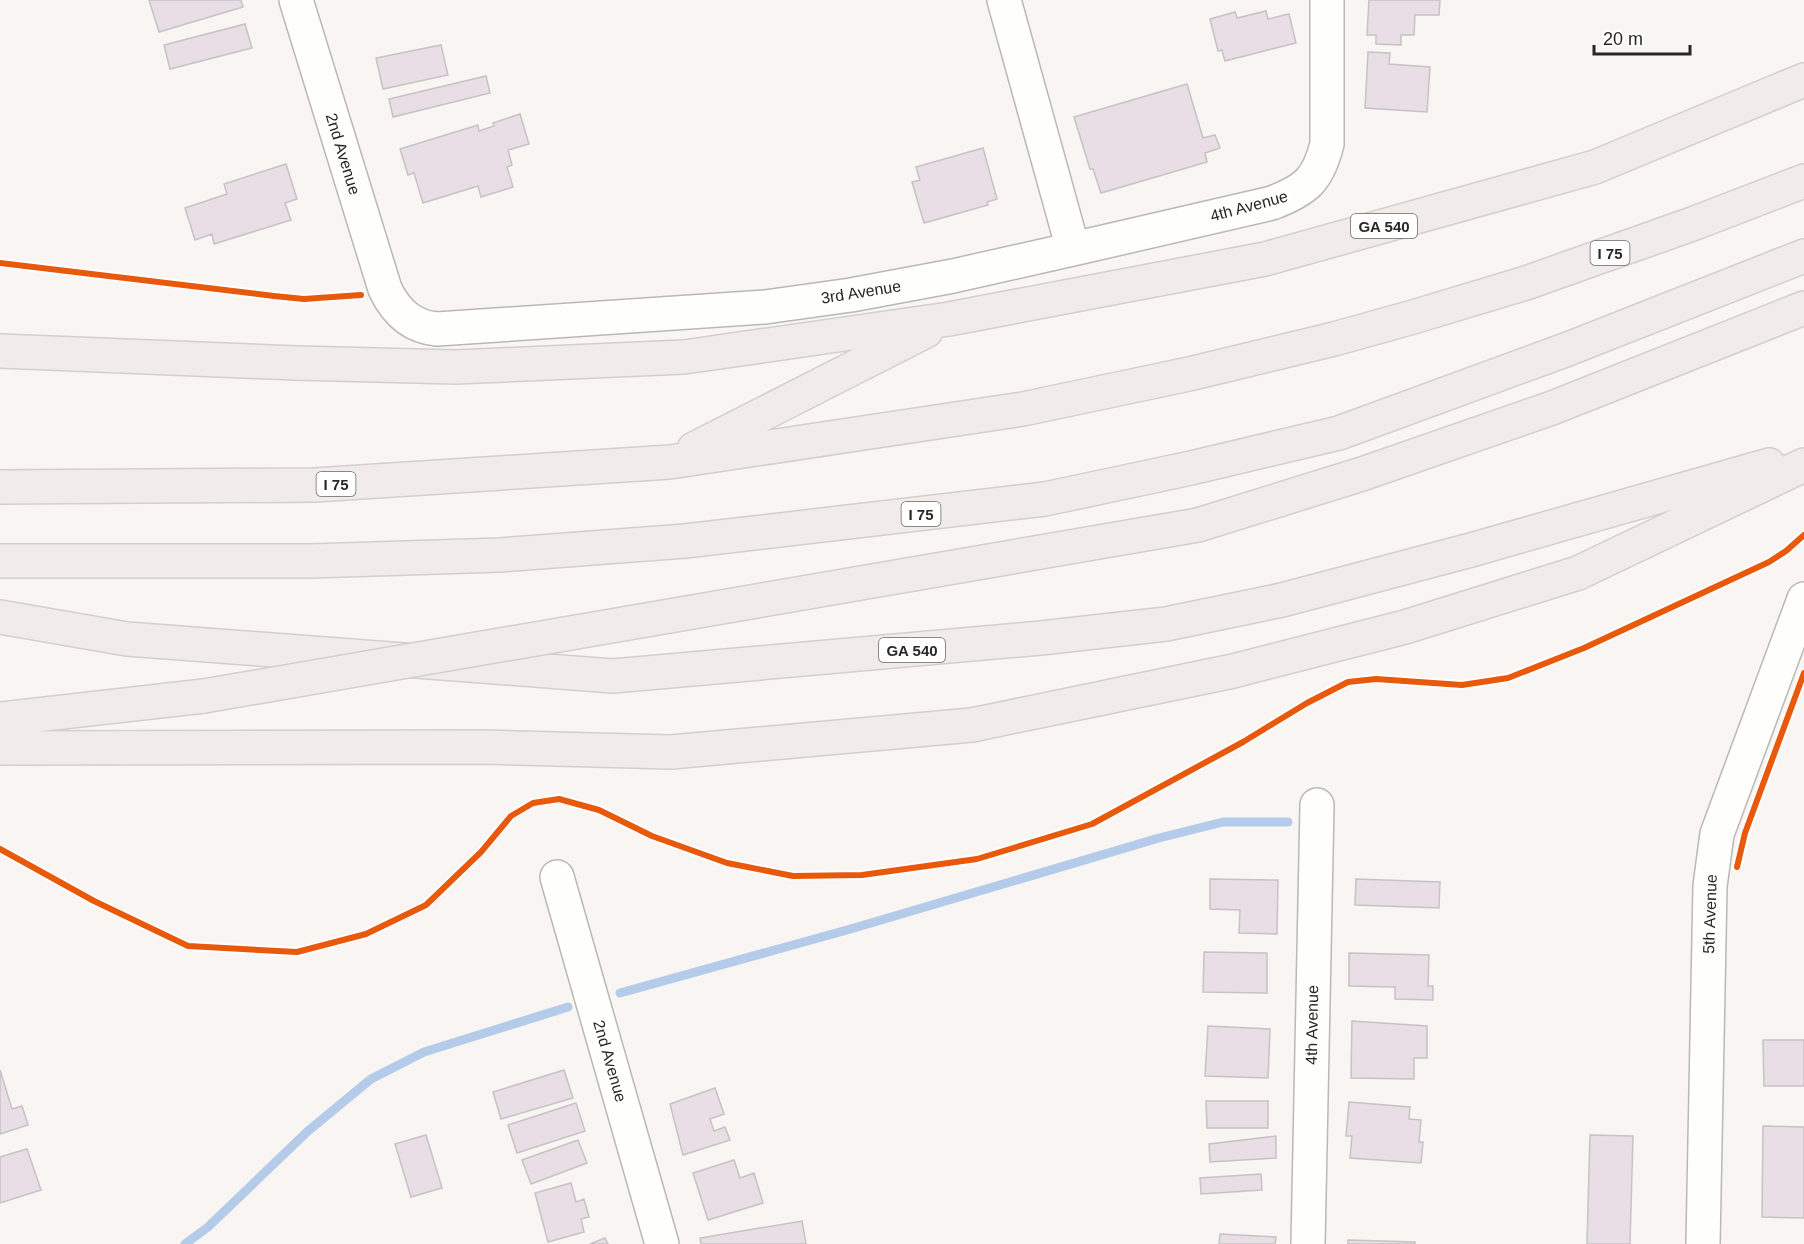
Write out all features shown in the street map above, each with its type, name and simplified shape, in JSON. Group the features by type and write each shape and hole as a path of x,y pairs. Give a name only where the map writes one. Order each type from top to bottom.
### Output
{"highway":[{"name":"GA 540","path":"670,462 949,319 1265,259 1595,167 1804,80"},
{"name":"I 75","path":"0,487 315,485 670,462 1023,409 1189,375 1334,339 1526,283 1695,223 1804,181"},
{"name":"I 75","path":"0,561 311,561 500,555 685,541 1046,499 1339,433 1568,349 1804,256"},
{"path":"0,719 204,696 470,647 743,604 1198,525 1362,474 1551,408 1804,308"},
{"path":"0,351 456,367 684,357 949,319"},
{"name":"GA 540","path":"0,617 127,639 613,676 1017,640 1166,624 1282,600 1471,550 1804,455"},
{"path":"0,748 484,747 671,752 972,725 1233,671 1405,627 1578,573 1804,465"}],"street":[{"name":"2nd Avenue","path":"296,0 382,281 395,307"},
{"path":"1004,0 1073,249"},
{"name":"4th Avenue","path":"1073,249 1272,203 1296,194 1309,184 1322,164 1327,144 1327,0"},
{"name":"3rd Avenue","path":"395,307 415,324 437,329 765,307 930,281 1073,249"},
{"name":"5th Avenue","path":"1703,1244 1710,898 1713,857 1717,834 1804,599"},
{"name":"4th Avenue","path":"1308,1244 1317,806"},
{"name":"2nd Avenue","path":"557,877 662,1244"}],"building":[{"path":"149,0 241,0 243,7 159,32"},
{"path":"1369,0 1440,0 1439,15 1415,15 1414,35 1401,35 1401,45 1376,44 1376,35 1367,35"},
{"path":"1266,11 1268,19 1289,14 1296,43 1225,61 1222,50 1218,51 1210,19 1235,12 1237,18"},
{"path":"245,24 252,48 170,69 164,45"},
{"path":"441,45 448,75 383,89 376,58"},
{"path":"1368,52 1390,53 1389,64 1430,67 1427,112 1365,108"},
{"path":"486,76 490,93 393,117 389,99"},
{"path":"1187,84 1203,138 1215,135 1220,148 1205,153 1207,162 1101,193 1093,169 1090,169 1074,117"},
{"path":"520,114 529,144 508,150 512,165 507,167 513,187 481,197 478,186 423,203 414,173 408,175 400,149 478,125 479,131 494,126 493,123"},
{"path":"983,148 997,199 987,202 988,205 924,223 912,182 920,180 916,167"},
{"path":"286,164 297,199 285,203 291,220 214,244 212,234 195,240 185,208 227,194 224,184"},
{"path":"1210,879 1278,880 1277,934 1239,933 1240,910 1210,909"},
{"path":"1356,879 1440,882 1439,908 1355,905"},
{"path":"1204,952 1267,953 1267,993 1203,992"},
{"path":"1349,953 1429,955 1428,986 1433,986 1433,1000 1395,999 1395,987 1349,986"},
{"path":"1352,1021 1427,1026 1427,1058 1414,1058 1414,1079 1351,1078"},
{"path":"1208,1026 1270,1029 1268,1078 1205,1076"},
{"path":"1763,1040 1804,1040 1804,1086 1764,1086"},
{"path":"0,1070 12,1109 22,1106 28,1125 0,1134"},
{"path":"564,1070 573,1098 501,1119 493,1092"},
{"path":"715,1088 724,1114 710,1119 714,1131 725,1127 730,1140 683,1155 670,1104"},
{"path":"1206,1101 1268,1101 1268,1128 1207,1128"},
{"path":"1349,1102 1410,1107 1409,1119 1421,1120 1419,1142 1423,1142 1421,1163 1350,1158 1352,1136 1346,1136"},
{"path":"576,1103 585,1131 517,1153 508,1125"},
{"path":"1763,1126 1804,1127 1804,1218 1762,1217"},
{"path":"426,1135 442,1188 411,1197 395,1144"},
{"path":"1590,1135 1633,1136 1630,1244 1587,1244"},
{"path":"1276,1136 1276,1158 1210,1162 1209,1144"},
{"path":"578,1140 587,1163 531,1184 522,1160"},
{"path":"27,1149 41,1190 0,1203 0,1157"},
{"path":"734,1160 740,1178 754,1173 763,1203 708,1220 693,1173"},
{"path":"1261,1174 1262,1190 1201,1194 1200,1178"},
{"path":"571,1183 576,1202 584,1199 589,1217 581,1219 584,1232 548,1242 535,1193"},
{"path":"802,1221 806,1244 701,1244 700,1238"},
{"path":"1220,1234 1276,1237 1275,1244 1219,1244"},
{"path":"605,1238 608,1244 590,1244"},
{"path":"1348,1240 1415,1242 1415,1244 1348,1244"}],"waterway":[{"path":"620,993 854,928 1159,838 1223,822 1288,822"},
{"path":"185,1244 208,1227 308,1131 371,1079 424,1052 568,1007"}],"cycle path":[{"path":"0,263 304,299 361,295"},
{"path":"0,849 94,901 188,946 297,952 366,934 426,905 481,852 511,816 533,803 559,799 599,810 652,836 727,863 793,876 862,875 977,859 1092,824 1348,682 1376,679 1462,685 1508,678 1584,648 1769,562 1804,535"},
{"path":"1737,867 1745,833 1804,673"}]}
